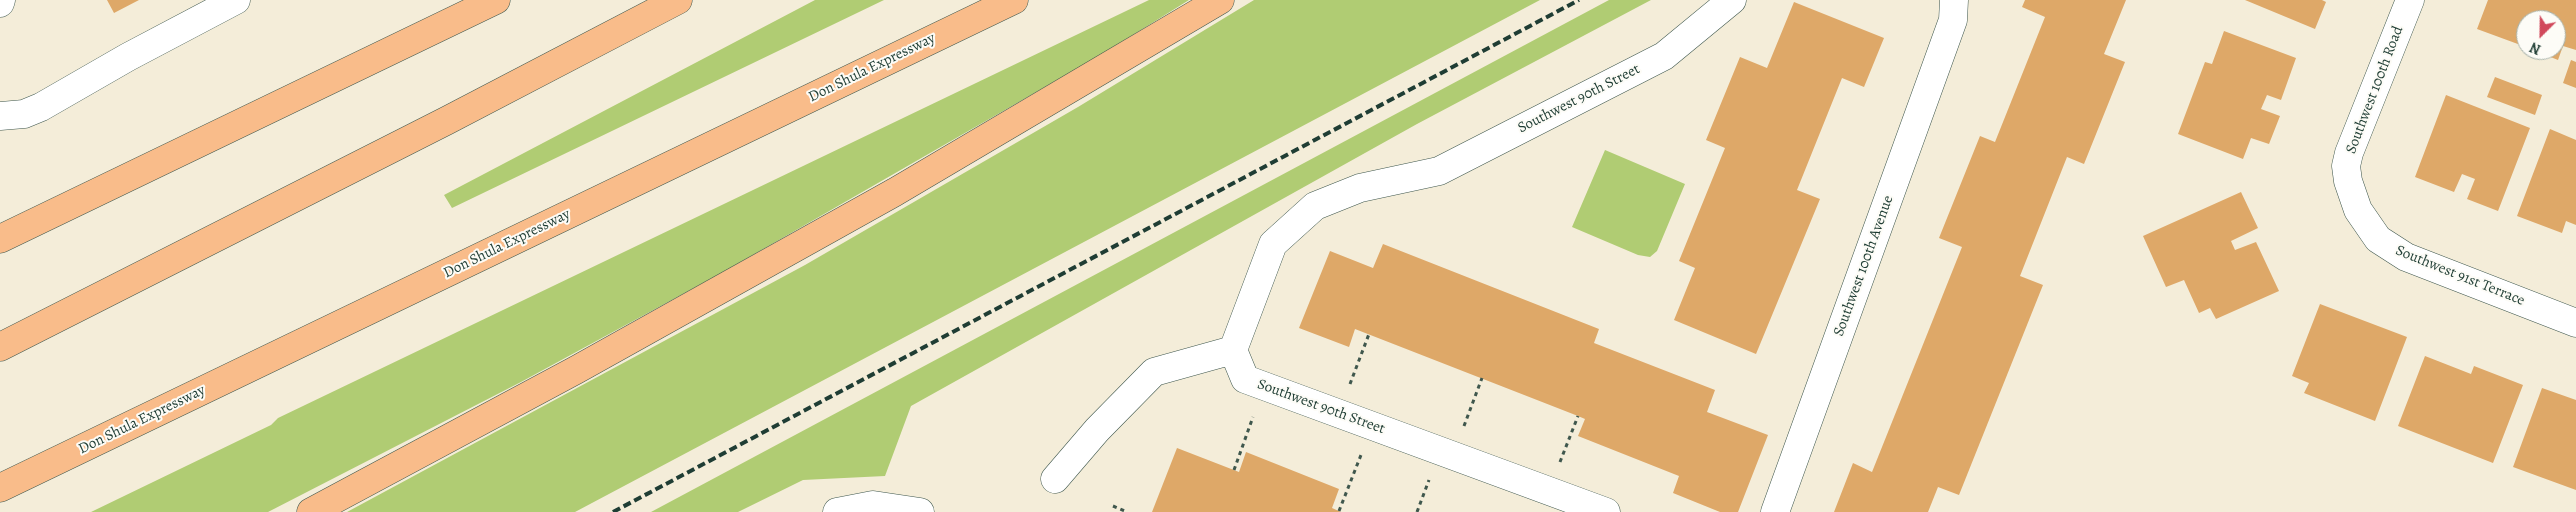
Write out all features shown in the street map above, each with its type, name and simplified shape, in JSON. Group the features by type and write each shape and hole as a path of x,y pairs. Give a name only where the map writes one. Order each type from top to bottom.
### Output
{"highway":[{"path":"0,239 496,0"},
{"path":"0,347 446,121 678,0"},
{"name":"Don Shula Expressway","path":"0,488 1014,0"},
{"path":"311,512 576,370 878,201 1220,0"}],"street":[{"path":"0,116 24,114 41,107 128,57 236,0"},
{"name":"Southwest 90th Street","path":"1606,512 1245,379 1233,350 1273,244 1314,206 1360,188 1439,171 1664,56 1732,0"},
{"name":"Southwest 100th Road","path":"2358,210 2348,181 2346,166 2349,152 2410,0"},
{"name":"Southwest 100th Avenue","path":"1775,512 1954,10"},
{"name":"Southwest 91st Terrace","path":"2358,210 2378,239 2406,257 2576,323"},
{"path":"1055,479 1097,430 1154,372 1233,350"},
{"path":"837,512 873,505 920,512"}],"path":[{"path":"1349,387 1369,334"},
{"path":"1463,430 1482,378"},
{"path":"1234,470 1255,409"},
{"path":"1558,467 1578,416"},
{"path":"1340,511 1362,450"},
{"path":"1417,512 1431,475"},
{"path":"1113,506 1127,512"}],"green space":[{"path":"815,0 884,0 452,208 444,195"},
{"path":"1149,0 1189,0 1104,53 725,271 521,382 268,512 91,512 271,425 278,418"},
{"path":"1254,0 1540,0 575,512 347,512 805,265 1078,107"},
{"path":"1609,0 1651,0 1417,124 911,406 885,476 803,480 738,512 651,512"},
{"path":"1605,150 1685,184 1657,251 1650,257 1638,255 1572,227"}],"building":[{"path":"107,0 139,0 114,13"},
{"path":"2025,0 2126,0 2104,54 2125,62 2084,164 2067,157 2020,276 2043,285 1959,495 1938,487 1928,512 1834,512 1853,463 1872,472 1962,247 1939,238 1980,136 1995,142 2045,17 2022,7"},
{"path":"2245,0 2322,0 2326,2 2315,29"},
{"path":"2488,0 2576,0 2576,50 2566,47 2566,10 2516,10 2516,43 2477,29"},
{"path":"1794,2 1884,38 1864,87 1842,78 1797,190 1820,199 1756,354 1674,320 1695,268 1679,261 1725,148 1706,140 1740,57 1767,68"},
{"path":"2224,31 2296,58 2281,100 2267,95 2261,109 2280,116 2269,144 2251,138 2243,159 2178,134 2205,62 2212,64"},
{"path":"2571,60 2576,62 2576,88 2563,83"},
{"path":"2495,77 2542,95 2535,115 2487,97"},
{"path":"2446,95 2530,128 2498,211 2467,199 2475,179 2462,174 2454,192 2415,177"},
{"path":"2550,129 2576,140 2576,225 2566,221 2562,233 2517,216"},
{"path":"2241,192 2258,228 2231,241 2235,250 2256,242 2279,291 2216,319 2210,308 2199,313 2184,280 2166,287 2143,236"},
{"path":"1383,244 1599,329 1594,343 1715,390 1707,412 1768,435 1738,512 1720,512 1673,493 1679,476 1578,436 1585,419 1578,416 1355,329 1349,347 1299,328 1330,251 1373,268"},
{"path":"2320,304 2407,337 2375,421 2304,393 2309,383 2292,376"},
{"path":"2425,356 2471,374 2474,366 2523,385 2493,463 2398,426"},
{"path":"2542,388 2576,400 2576,490 2513,467"},
{"path":"1177,448 1239,472 1246,452 1339,489 1332,508 1341,512 1152,512"}],"railway":[{"path":"613,512 1579,0"}]}
